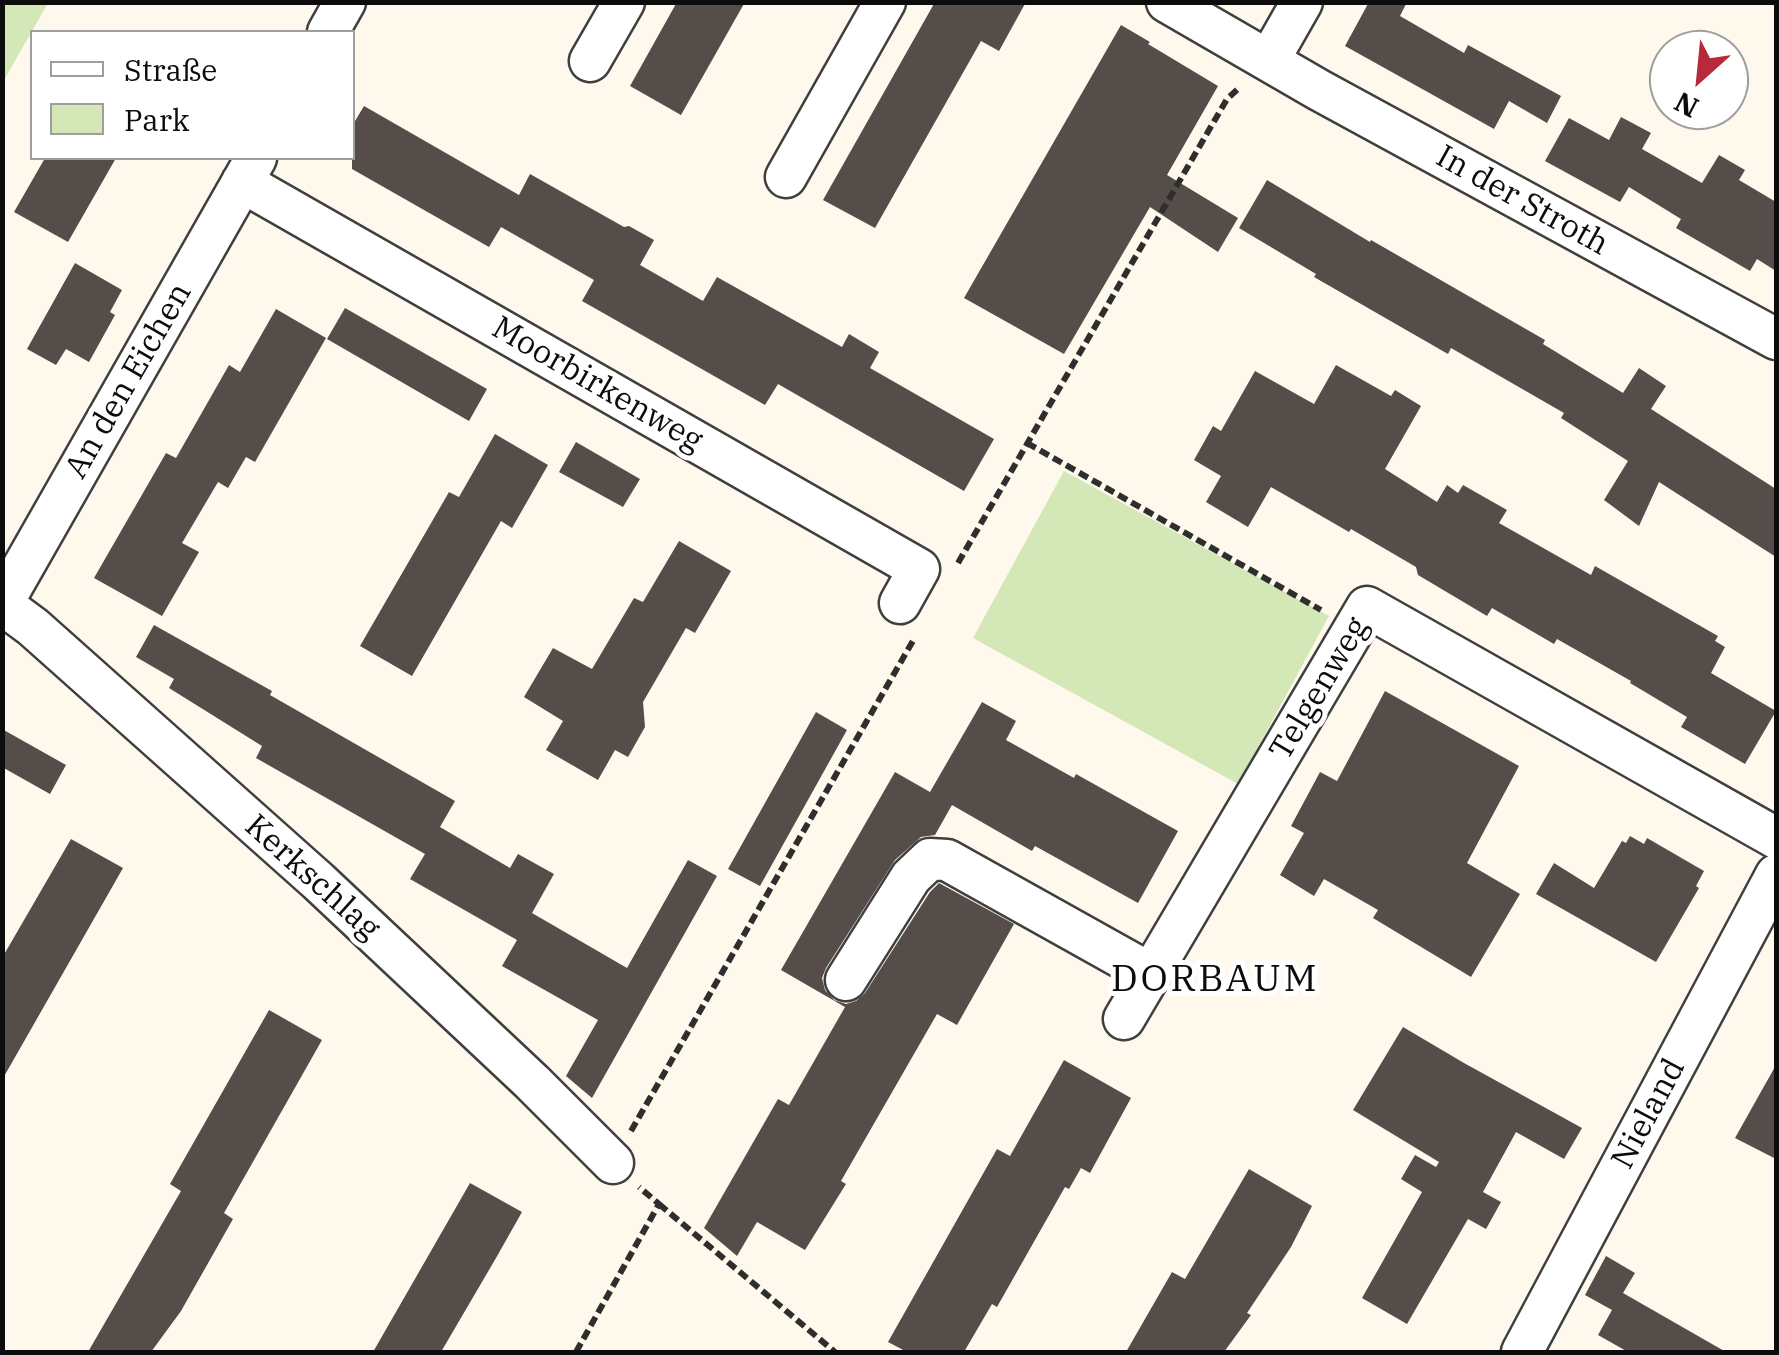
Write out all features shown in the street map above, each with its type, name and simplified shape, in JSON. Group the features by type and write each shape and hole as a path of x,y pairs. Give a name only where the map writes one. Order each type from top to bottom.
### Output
{"street":[{"path":"329,30 345,2"},
{"path":"590,61 624,2"},
{"path":"786,177 885,2"},
{"name":"In der Stroth","path":"1167,2 1776,339"},
{"path":"1269,60 1302,2"},
{"name":"An den Eichen","path":"2,604 249,170"},
{"name":"Moorbirkenweg","path":"249,170 919,570 909,617"},
{"name":"Kerkschlag","path":"2,604 33,627 318,881 613,1163"},
{"name":"Telgenweg","path":"1124,1019 1367,607 1776,838"},
{"path":"846,980 911,877 930,859 946,860 1151,974"},
{"name":"Nieland","path":"1522,1352 1776,875"}],"path":[{"path":"958,563 1228,98 1269,60"},
{"path":"1027,443 1334,617 1367,607"},
{"path":"835,1352 613,1163 909,617"},
{"path":"576,1352 659,1204"}],"green space":[{"path":"2,3 48,3 3,82"},
{"path":"1064,471 1329,616 1238,784 973,638"}],"building":[{"path":"677,2 745,2 681,115 630,86"},
{"path":"935,2 1026,2 999,51 981,41 875,228 823,200"},
{"path":"1369,2 1407,2 1400,16 1464,53 1468,45 1561,96 1547,123 1509,101 1494,129 1345,46"},
{"path":"1121,25 1218,86 1167,175 1238,218 1218,252 1150,207 1064,354 964,298"},
{"path":"364,106 519,195 530,174 654,240 640,265 703,301 717,277 842,347 849,334 879,352 870,368 994,439 964,491 778,384 765,405 582,301 594,280 501,227 489,247 352,169 355,121"},
{"path":"1621,117 1651,133 1642,149 1702,183 1719,155 1745,170 1739,180 1776,202 1776,271 1757,259 1750,271 1676,228 1681,219 1629,187 1620,202 1545,161 1569,118 1609,140"},
{"path":"44,160 115,160 68,242 14,212"},
{"path":"1267,180 1545,340 1543,344 1623,393 1639,368 1666,386 1651,409 1776,489 1776,557 1659,482 1639,526 1604,500 1628,461 1561,418 1564,413 1451,348 1448,354 1314,277 1316,274 1239,228"},
{"path":"75,263 122,290 110,312 115,315 89,362 66,349 56,365 27,349"},
{"path":"345,308 487,389 469,421 327,339"},
{"path":"276,309 326,338 255,462 246,457 228,488 218,482 182,543 199,552 162,616 94,578 166,453 176,458 229,365 240,372"},
{"path":"1336,365 1391,396 1395,390 1421,406 1385,469 1437,502 1447,485 1458,493 1463,485 1507,510 1499,523 1591,575 1595,566 1718,636 1715,641 1725,647 1711,673 1776,711 1745,764 1681,727 1687,717 1631,681 1557,639 1554,644 1492,608 1487,616 1418,575 1416,567 1271,487 1248,527 1206,502 1221,476 1194,460 1213,426 1221,431 1255,371 1314,404"},
{"path":"495,434 548,465 512,528 501,521 412,676 360,646 449,492 459,497"},
{"path":"576,442 640,479 623,507 559,472"},
{"path":"679,541 731,571 695,633 686,628 643,702 645,727 628,757 615,750 598,780 546,750 563,721 524,697 553,648 592,669 634,598 643,602"},
{"path":"154,625 455,801 440,827 510,868 518,854 554,874 532,913 627,968 688,860 717,876 592,1098 566,1076 598,1020 502,966 517,940 410,879 425,854 256,758 262,746 169,688 174,679 136,657"},
{"path":"1385,691 1519,766 1467,863 1520,894 1471,977 1373,918 1378,910 1324,879 1314,896 1280,875 1304,833 1291,826 1320,772 1337,781"},
{"path":"982,702 1016,721 1006,740 1178,831 1138,903 1035,846 1032,851 952,805 935,835 921,837 895,860 826,968 822,978 825,990 834,1000 846,1004 865,993 939,883 1014,924 957,1025 937,1014 841,1181 846,1184 805,1250 757,1222 737,1256 704,1228 778,1099 789,1105 845,1007 781,970 895,772 930,792"},
{"path":"816,712 847,730 760,886 728,869"},
{"path":"2,729 66,765 50,794 2,767"},
{"path":"1630,836 1644,844 1647,838 1704,871 1696,886 1699,888 1656,962 1536,894 1554,863 1594,888 1622,841 1626,843"},
{"path":"71,839 123,868 2,1080 2,958"},
{"path":"269,1010 322,1040 224,1213 233,1219 181,1311 151,1352 88,1352 181,1191 170,1184"},
{"path":"1403,1027 1582,1128 1564,1159 1516,1132 1483,1192 1501,1202 1486,1229 1468,1219 1407,1324 1362,1298 1422,1192 1401,1179 1415,1155 1436,1167 1439,1162 1353,1110"},
{"path":"1064,1060 1131,1098 1090,1173 1081,1168 1069,1189 1065,1187 997,1307 992,1304 964,1352 907,1352 888,1342 997,1149 1010,1156"},
{"path":"1776,1065 1776,1159 1735,1138"},
{"path":"1249,1169 1312,1206 1291,1247 1247,1313 1251,1315 1224,1352 1126,1352 1172,1272 1185,1279"},
{"path":"470,1183 522,1212 496,1258 441,1352 373,1352"},
{"path":"1606,1256 1635,1273 1623,1293 1726,1352 1628,1352 1598,1335 1612,1310 1585,1295"}],"district":[{"name":"DORBAUM","path":"1215,980"}]}
